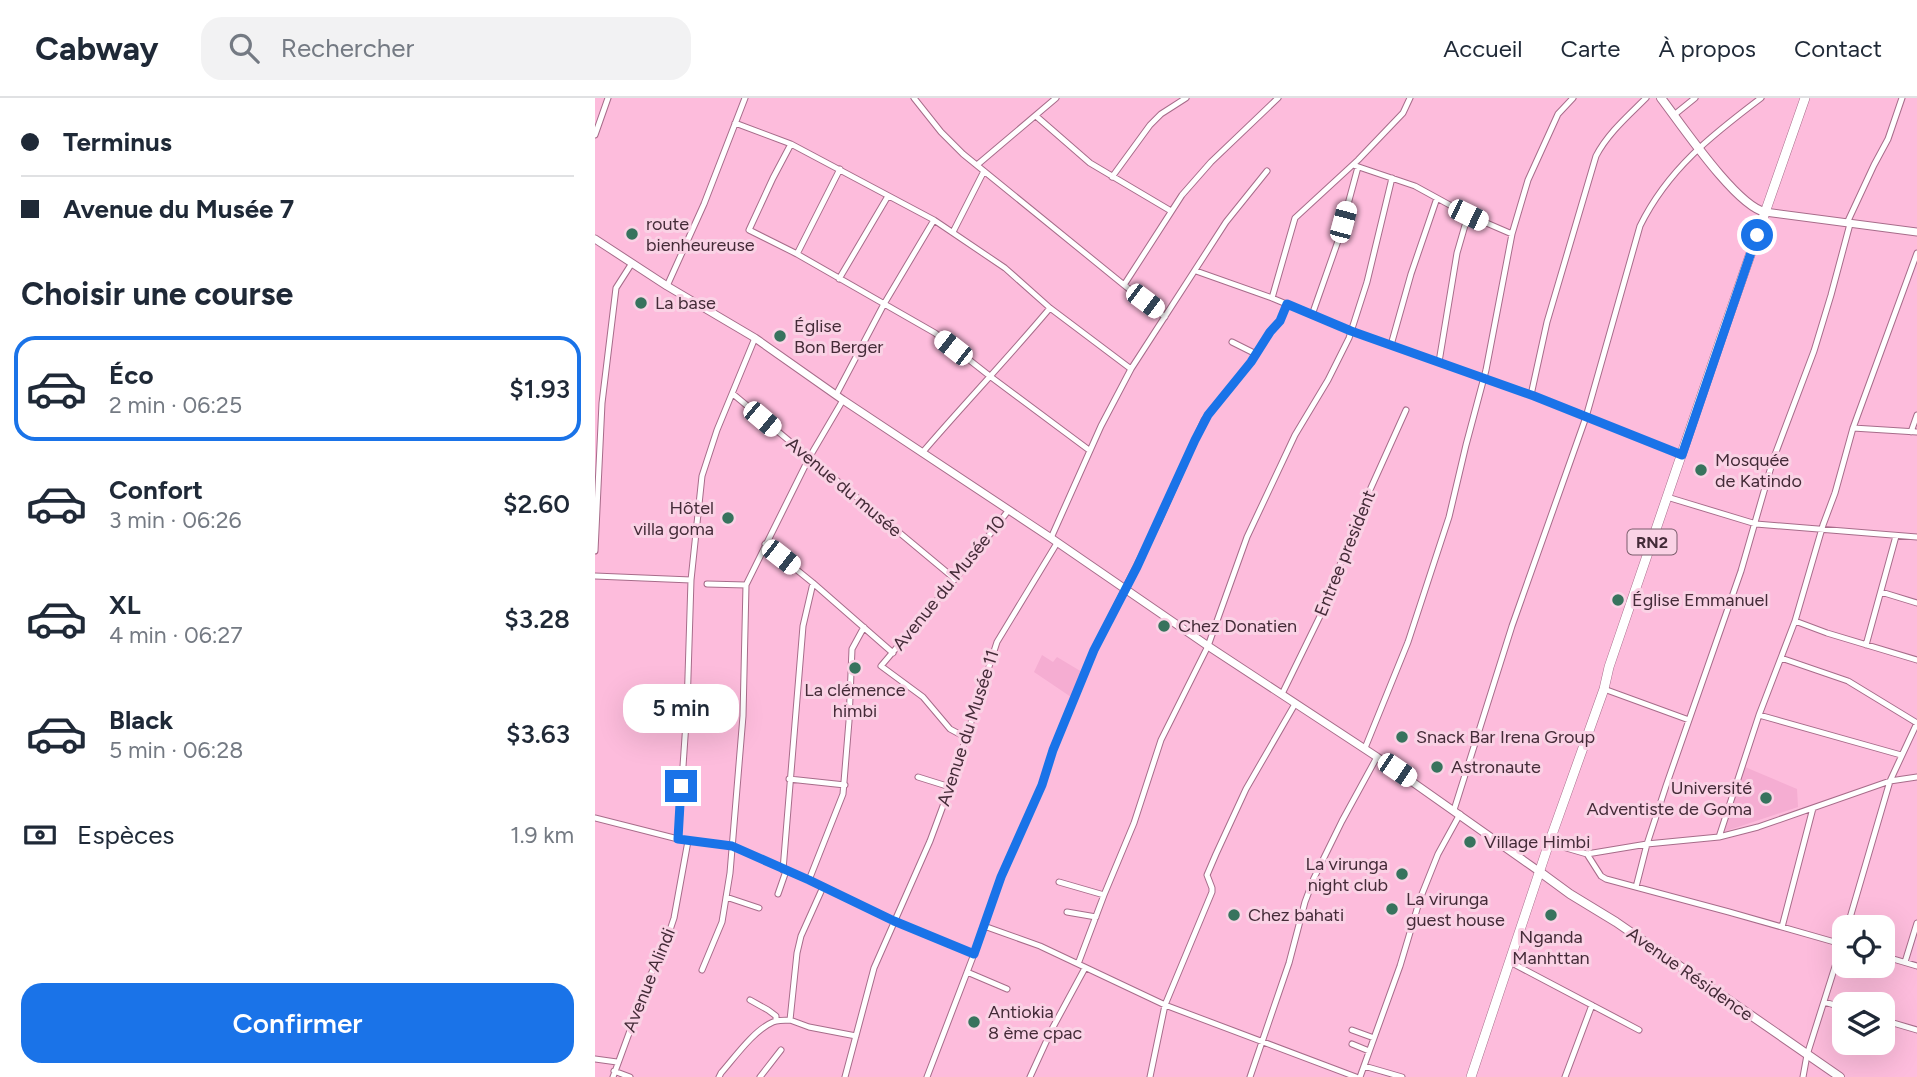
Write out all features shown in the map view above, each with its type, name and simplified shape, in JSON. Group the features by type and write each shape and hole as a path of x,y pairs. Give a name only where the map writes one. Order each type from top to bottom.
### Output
{"highway":[{"name":"RN2","path":"1471,1077 1805,98"}],"main road":[{"path":"1661,98 1697,148 1744,200 1753,208 1765,212"},
{"name":"Avenue Résidence","path":"1540,872 1840,1077"}],"street":[{"path":"595,135 608,98"},
{"path":"667,286 704,204 745,98"},
{"path":"914,98 951,143 1165,317"},
{"path":"977,165 1056,98"},
{"path":"1112,177 1150,125 1161,114 1186,98"},
{"path":"1124,285 1171,211 1196,179 1278,98"},
{"path":"1272,298 1295,218 1355,166 1403,113 1410,98"},
{"path":"1561,98 1566,104"},
{"path":"1365,748 1408,642 1449,517 1484,379 1512,234 1528,180 1551,128 1573,98"},
{"path":"1531,395 1547,322 1596,156 1613,131 1646,98"},
{"path":"1674,115 1695,98"},
{"path":"984,926 1078,964 1165,1005 1358,1077 1400,966 1419,899 1457,812 1512,626 1586,417 1640,226 1677,171 1697,148 1761,98"},
{"path":"1636,887 1647,844 1756,524 1773,460 1820,332 1849,223 1888,139 1902,98"},
{"path":"1036,116 1070,148 1112,177 1171,211"},
{"path":"735,123 792,144 934,220 1022,282 1050,308 1131,369"},
{"path":"792,144 748,229 935,333 1089,450"},
{"path":"1355,166 1415,186 1468,215 1512,234"},
{"path":"1312,315 1338,241 1355,166"},
{"path":"797,254 841,169"},
{"path":"953,232 984,171"},
{"name":"Avenue du Musée 11","path":"845,1077 873,968 930,841 997,642 1054,541 1089,450 1131,369 1231,214 1267,171"},
{"path":"1078,964 1134,823 1165,732 1208,646 1247,537 1295,435 1328,380 1351,331 1367,282 1392,178"},
{"path":"839,279 888,196"},
{"path":"1391,345 1411,274 1437,198"},
{"path":"1765,212 1917,232"},
{"path":"1439,362 1457,253 1468,215"},
{"path":"702,970 722,922 732,860 743,716 746,585 884,304 934,220"},
{"path":"595,239 755,338 1208,646 1365,748 1540,872"},
{"path":"1719,837 1759,715 1795,621 1853,428 1917,253"},
{"path":"595,551 602,403 616,288 632,263"},
{"path":"1196,271 1272,298 1351,331 1531,395 1682,455"},
{"path":"927,1077 1001,877 1042,785 1053,750 1094,650 1126,589 1204,420 1280,321 1287,304"},
{"path":"922,453 1050,308"},
{"path":"678,839 687,708 691,580 702,476 717,430 755,338"},
{"path":"1232,342 1256,354"},
{"name":"Avenue du musée","path":"733,394 955,579"},
{"name":"Entree president","path":"1282,694 1325,606 1356,521 1406,410"},
{"path":"1853,428 1914,432 1917,415"},
{"path":"1667,497 1756,524 1917,537"},
{"name":"Avenue du Musée 10","path":"965,737 950,729 923,697 881,667 881,664 955,579 1008,511"},
{"path":"1865,645 1896,537"},
{"path":"765,544 893,653"},
{"path":"595,576 691,580"},
{"path":"778,894 785,871 789,779 803,626 813,583"},
{"path":"707,584 746,585"},
{"path":"1881,592 1917,603"},
{"path":"1795,621 1917,660"},
{"path":"809,880 845,785 852,649 865,627"},
{"path":"1781,658 1849,681 1917,723 1890,781 1851,915"},
{"path":"1604,689 1689,720"},
{"path":"1150,1077 1165,1005 1212,892 1207,875 1246,789 1295,704"},
{"path":"1759,715 1901,755"},
{"path":"1250,1077 1289,963 1314,878 1377,757"},
{"path":"918,777 950,787"},
{"path":"1549,843 1587,854 1647,844 1719,837 1758,827 1890,781 1917,777"},
{"path":"789,779 845,785"},
{"path":"1782,927 1814,808"},
{"path":"595,818 678,839 732,846 894,921 974,954"},
{"name":"Avenue Alindi","path":"613,1074 674,918 688,841"},
{"path":"1587,854 1601,876 1606,879 1832,942"},
{"path":"1059,882 1104,895"},
{"path":"789,1020 801,936 823,887"},
{"path":"726,897 759,908"},
{"path":"1067,912 1096,917"},
{"path":"1905,962 1917,923"},
{"path":"1895,959 1917,966"},
{"path":"1510,962 1639,1030"},
{"path":"1038,1077 1031,1076 1052,1029 1085,968"},
{"path":"967,972 1007,989"},
{"path":"1803,1077 1807,1055 1832,978"},
{"path":"750,1000 776,1016 776,1020"},
{"path":"1824,1002 1832,1004"},
{"path":"1567,1076 1592,1005"},
{"path":"722,1076 750,1040 776,1020 789,1020 809,1027 856,1036"},
{"path":"1895,1024 1917,1030"},
{"path":"1352,1030 1374,1038"},
{"path":"1352,1044 1369,1051"},
{"path":"760,1077 781,1050"},
{"path":"595,1059 617,1062"},
{"path":"1364,1066 1402,1077"},
{"path":"613,1074 630,1077"}],"shaded area":[{"path":"1042,655 1053,662 1057,657 1082,672 1071,697 1034,672"},
{"name":"Université Adventiste de Goma","path":"1745,767 1797,789 1798,807 1723,832"}],"place":[{"name":"route bienheureuse","path":"632,234"},
{"name":"La base","path":"641,303"},
{"name":"Église Bon Berger","path":"780,336"},
{"name":"Mosquée de Katindo","path":"1701,470"},
{"name":"Hôtel villa goma","path":"728,518"},
{"name":"Église Emmanuel","path":"1618,600"},
{"name":"Chez Donatien","path":"1164,626"},
{"name":"La clémence himbi","path":"855,668"},
{"name":"Snack Bar Irena Group","path":"1402,737"},
{"name":"Astronaute","path":"1437,767"},
{"name":"Université Adventiste de Goma","path":"1766,798"},
{"name":"Village Himbi","path":"1470,842"},
{"name":"La virunga night club","path":"1402,874"},
{"name":"La virunga guest house","path":"1392,909"},
{"name":"Chez bahati","path":"1234,915"},
{"name":"Nganda Manhttan","path":"1551,915"},
{"name":"Antiokia 8 ème cpac","path":"974,1022"}],"route":[{"path":"681,786 678,839 732,846 894,921 974,954 1001,877 1042,785 1053,750 1094,650 1159,521 1204,420 1251,362 1280,321 1287,304 1351,331 1534,396 1682,455 1757,235"}]}
